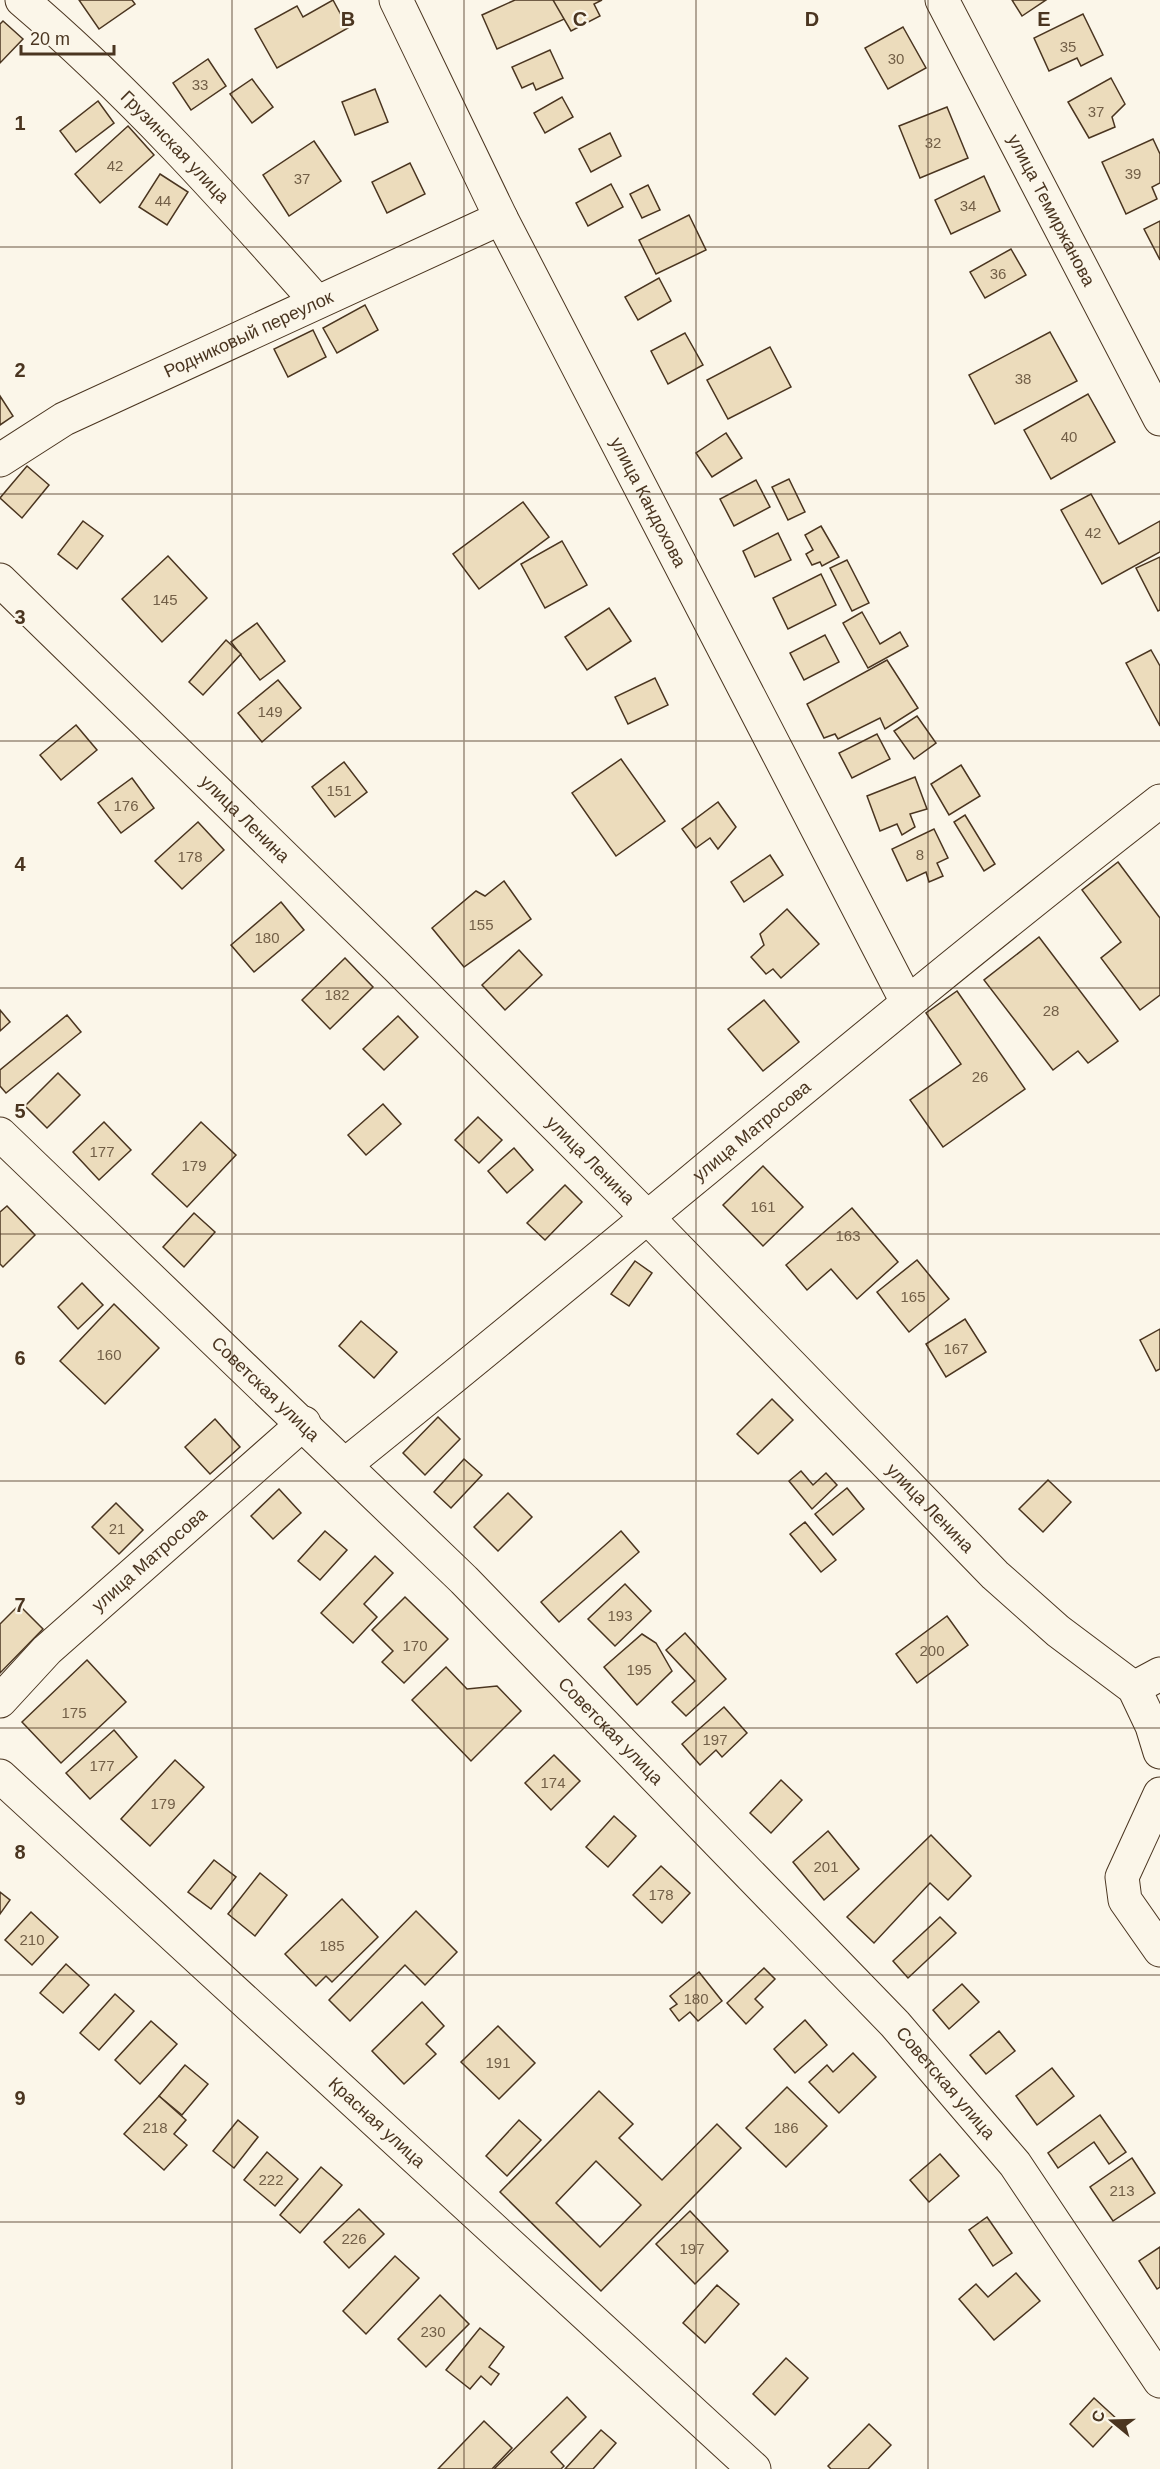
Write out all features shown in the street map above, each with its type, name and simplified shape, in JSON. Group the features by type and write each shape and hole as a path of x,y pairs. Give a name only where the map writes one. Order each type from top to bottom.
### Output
{"street":[{"name":"Грузинская улица","path":"22,0 104,74 259,236 317,303"},
{"name":"улица Кандохова","path":"396,0 501,218 907,1002"},
{"name":"улица Темиржанова","path":"942,0 1160,419"},
{"name":"Родниковый переулок","path":"0,460 64,419 501,218"},
{"name":"улица Ленина","path":"0,580 397,967 648,1218 995,1575 1058,1631 1147,1681 1152,1726 1160,1752"},
{"name":"улица Матросова","path":"346,1464 648,1218 907,1002 1160,801"},
{"name":"Советская улица","path":"0,1134 346,1464 656,1776 838,1964 939,2073 1015,2164 1160,2381"},
{"name":"улица Матросова","path":"0,1701 47,1650 304,1423"},
{"name":"Красная улица","path":"0,1776 754,2469"},
{"path":"1160,1794 1122,1877 1125,1900 1160,1950"}],"building":[{"path":"79,0 132,0 135,4 99,29"},
{"path":"333,0 348,28 277,68 255,29 297,6 303,17"},
{"path":"515,0 561,0 569,17 497,49 482,15"},
{"path":"553,0 602,0 594,4 600,16 571,31"},
{"path":"1012,0 1046,0 1022,16"},
{"path":"1083,14 1103,55 1081,66 1077,58 1049,71 1034,38"},
{"path":"3,21 23,39 0,63 0,24"},
{"path":"903,27 926,68 888,89 865,48"},
{"path":"550,50 563,78 536,90 533,83 522,88 512,67"},
{"path":"208,59 226,86 191,110 173,83"},
{"path":"1111,78 1125,104 1112,117 1115,127 1089,138 1068,102"},
{"path":"252,79 273,107 252,123 230,94"},
{"path":"375,89 388,122 355,135 342,102"},
{"path":"562,97 573,117 545,133 534,113"},
{"path":"98,101 114,123 76,152 60,131"},
{"path":"947,107 968,158 920,178 899,126"},
{"path":"128,126 154,155 100,203 75,174"},
{"path":"610,133 621,156 591,172 579,149"},
{"path":"1153,139 1160,154 1160,183 1152,187 1157,199 1126,214 1102,162"},
{"path":"314,141 341,181 289,216 263,175"},
{"path":"410,163 425,194 387,213 372,182"},
{"path":"160,174 188,192 167,225 139,207"},
{"path":"984,176 1000,211 951,234 935,200"},
{"path":"611,184 623,207 588,226 576,203"},
{"path":"648,185 660,210 642,218 630,194"},
{"path":"689,215 706,250 656,274 639,240"},
{"path":"1160,221 1160,260 1144,229"},
{"path":"1011,249 1026,275 985,298 970,272"},
{"path":"659,278 671,301 638,320 625,297"},
{"path":"365,305 378,330 337,353 323,328"},
{"path":"313,330 326,357 288,377 274,349"},
{"path":"1050,332 1077,381 995,424 969,375"},
{"path":"685,333 703,365 668,384 651,351"},
{"path":"770,347 791,387 728,419 707,380"},
{"path":"1088,394 1115,442 1051,479 1024,430"},
{"path":"0,396 13,416 0,425"},
{"path":"726,433 742,458 712,477 696,453"},
{"path":"27,466 49,485 22,518 0,498"},
{"path":"789,479 805,512 788,520 772,487"},
{"path":"756,480 770,507 734,526 720,499"},
{"path":"1091,494 1119,544 1160,521 1160,552 1102,584 1061,510"},
{"path":"523,502 549,537 479,589 453,554"},
{"path":"83,521 103,536 77,569 58,554"},
{"path":"821,526 839,557 822,566 820,562 812,565 806,554 813,550 805,535"},
{"path":"778,533 791,560 755,577 743,551"},
{"path":"562,541 587,585 545,608 521,564"},
{"path":"168,556 207,598 162,642 122,599"},
{"path":"1160,557 1160,610 1158,611 1136,568"},
{"path":"847,560 869,603 852,611 830,568"},
{"path":"821,574 836,605 788,629 773,598"},
{"path":"609,608 631,641 587,670 565,637"},
{"path":"862,612 880,644 900,632 908,646 868,668 843,623"},
{"path":"257,623 285,661 260,680 231,642"},
{"path":"825,635 839,662 804,680 790,653"},
{"path":"226,640 241,654 203,695 189,682"},
{"path":"1151,650 1160,666 1160,726 1126,663"},
{"path":"887,660 918,708 885,729 880,718 838,739 835,734 824,738 807,704"},
{"path":"655,678 668,705 628,724 615,697"},
{"path":"278,680 301,708 262,742 238,713"},
{"path":"917,716 936,743 914,759 894,731"},
{"path":"76,725 97,750 61,780 40,755"},
{"path":"877,734 890,759 852,778 839,753"},
{"path":"621,759 665,821 616,856 572,793"},
{"path":"344,762 367,792 335,817 312,787"},
{"path":"961,765 980,796 949,815 931,784"},
{"path":"915,777 927,809 910,814 915,827 902,835 897,824 880,831 867,796"},
{"path":"132,778 154,808 121,833 98,803"},
{"path":"718,802 736,827 718,849 710,838 696,848 682,829"},
{"path":"965,815 995,864 984,871 954,822"},
{"path":"198,822 224,850 182,889 155,861"},
{"path":"934,829 948,858 937,863 943,876 929,882 926,872 907,881 892,849"},
{"path":"770,855 783,875 744,902 731,882"},
{"path":"1118,862 1160,918 1160,995 1140,1010 1101,958 1121,942 1082,890"},
{"path":"504,881 531,919 464,967 432,928 476,891 485,896"},
{"path":"281,902 304,930 254,972 231,945"},
{"path":"787,909 819,944 781,978 773,969 766,974 751,957 764,945 760,934"},
{"path":"1039,937 1118,1041 1088,1063 1078,1051 1053,1070 984,980"},
{"path":"519,950 542,975 505,1010 482,985"},
{"path":"345,958 373,987 330,1029 302,1000"},
{"path":"957,991 1025,1089 943,1147 910,1100 961,1064 926,1013"},
{"path":"764,1000 799,1042 763,1071 728,1029"},
{"path":"0,1010 10,1022 0,1031"},
{"path":"67,1015 81,1032 6,1093 0,1086 0,1070"},
{"path":"398,1016 418,1037 384,1070 363,1049"},
{"path":"58,1073 80,1095 47,1128 25,1106"},
{"path":"383,1104 401,1124 366,1155 348,1135"},
{"path":"478,1117 502,1140 479,1163 455,1140"},
{"path":"104,1122 131,1150 99,1180 73,1152"},
{"path":"201,1122 236,1155 187,1207 152,1174"},
{"path":"514,1148 533,1170 507,1193 488,1171"},
{"path":"763,1166 803,1207 763,1246 723,1205"},
{"path":"565,1185 582,1202 545,1240 527,1223"},
{"path":"7,1206 35,1235 3,1267 0,1264 0,1212"},
{"path":"852,1208 898,1262 857,1299 831,1269 807,1290 786,1265"},
{"path":"194,1213 215,1232 184,1267 163,1247"},
{"path":"917,1260 949,1299 909,1332 877,1292"},
{"path":"635,1261 652,1273 629,1306 611,1294"},
{"path":"82,1283 103,1305 78,1329 58,1307"},
{"path":"114,1304 159,1348 105,1404 60,1361"},
{"path":"965,1319 986,1352 946,1377 926,1344"},
{"path":"361,1321 397,1352 374,1378 339,1346"},
{"path":"1160,1329 1160,1369 1156,1371 1140,1340"},
{"path":"772,1399 793,1420 758,1454 737,1434"},
{"path":"438,1417 460,1439 425,1475 403,1453"},
{"path":"215,1419 240,1447 210,1474 185,1447"},
{"path":"464,1459 482,1475 451,1508 434,1492"},
{"path":"801,1471 813,1485 826,1473 837,1485 812,1509 789,1481"},
{"path":"1048,1480 1071,1502 1043,1532 1019,1509"},
{"path":"847,1488 864,1509 833,1535 815,1514"},
{"path":"279,1489 301,1513 273,1539 251,1516"},
{"path":"508,1493 532,1517 498,1551 474,1527"},
{"path":"116,1503 143,1530 119,1554 92,1527"},
{"path":"805,1522 836,1560 821,1572 790,1534"},
{"path":"325,1531 347,1550 320,1580 298,1561"},
{"path":"621,1531 639,1552 559,1622 541,1602"},
{"path":"375,1556 393,1573 364,1604 377,1617 353,1643 321,1613"},
{"path":"625,1584 651,1611 615,1646 588,1619"},
{"path":"405,1597 448,1639 404,1683 382,1662 393,1651 372,1630"},
{"path":"19,1605 43,1629 0,1673 0,1624"},
{"path":"947,1616 968,1645 917,1683 896,1654"},
{"path":"685,1633 726,1679 686,1716 672,1702 695,1681 666,1650"},
{"path":"642,1634 656,1643 672,1671 637,1705 604,1667"},
{"path":"87,1660 126,1702 61,1763 22,1722"},
{"path":"446,1667 467,1689 497,1686 521,1711 471,1761 412,1700"},
{"path":"724,1707 747,1733 722,1757 716,1750 700,1765 682,1744"},
{"path":"114,1730 137,1757 90,1799 66,1773"},
{"path":"554,1755 580,1781 551,1810 525,1783"},
{"path":"175,1760 204,1787 150,1846 121,1819"},
{"path":"781,1780 802,1800 771,1833 750,1813"},
{"path":"614,1816 636,1836 608,1867 586,1847"},
{"path":"828,1831 859,1869 824,1900 793,1862"},
{"path":"931,1835 971,1876 948,1900 930,1883 874,1943 847,1917"},
{"path":"214,1860 236,1877 211,1909 188,1892"},
{"path":"661,1866 690,1893 662,1923 633,1895"},
{"path":"260,1873 287,1895 255,1936 228,1914"},
{"path":"0,1892 10,1900 0,1914"},
{"path":"342,1899 378,1937 332,1982 326,1976 316,1986 285,1954"},
{"path":"416,1911 457,1952 425,1985 405,1965 350,2021 329,2000"},
{"path":"31,1912 58,1937 32,1965 5,1940"},
{"path":"940,1917 956,1933 908,1978 893,1961"},
{"path":"66,1964 89,1985 63,2013 40,1993"},
{"path":"764,1968 775,1979 755,1999 763,2007 746,2024 727,2003"},
{"path":"699,1972 722,2001 698,2021 690,2012 679,2021 670,2009 677,2004 670,1996"},
{"path":"962,1984 979,2002 949,2029 933,2010"},
{"path":"115,1994 134,2011 99,2050 80,2033"},
{"path":"422,2002 444,2026 426,2044 436,2054 404,2084 372,2051"},
{"path":"805,2020 827,2045 795,2073 774,2049"},
{"path":"151,2021 177,2044 140,2084 115,2060"},
{"path":"498,2026 535,2063 499,2099 461,2062"},
{"path":"999,2031 1015,2051 986,2074 970,2055"},
{"path":"853,2053 876,2077 839,2113 809,2082 827,2065 833,2072"},
{"path":"185,2065 208,2084 182,2115 159,2096"},
{"path":"1052,2068 1074,2096 1037,2125 1016,2096"},
{"path":"787,2087 827,2126 786,2167 746,2128"},
{"path":"599,2091 633,2124 619,2138 662,2180 717,2124 741,2148 601,2291 500,2192","holes":["596,2161 641,2205 600,2247 556,2203"]},
{"path":"159,2096 186,2120 174,2134 187,2145 164,2170 124,2134"},
{"path":"1100,2115 1126,2152 1109,2164 1094,2142 1058,2168 1048,2153"},
{"path":"238,2120 258,2137 234,2168 213,2151"},
{"path":"519,2120 541,2140 507,2176 486,2156"},
{"path":"267,2152 298,2179 275,2206 244,2180"},
{"path":"940,2154 959,2176 929,2202 910,2180"},
{"path":"1132,2158 1155,2193 1113,2221 1090,2187"},
{"path":"321,2167 342,2185 300,2233 280,2215"},
{"path":"359,2209 384,2234 349,2268 324,2242"},
{"path":"690,2211 728,2251 695,2284 656,2244"},
{"path":"987,2217 1012,2253 993,2266 969,2230"},
{"path":"1160,2247 1160,2287 1157,2289 1139,2261"},
{"path":"395,2256 419,2278 366,2334 343,2311"},
{"path":"1016,2273 1040,2301 994,2340 959,2299 976,2284 988,2297"},
{"path":"717,2285 739,2304 705,2343 683,2323"},
{"path":"440,2295 469,2324 426,2367 398,2339"},
{"path":"480,2328 504,2347 489,2367 499,2374 491,2385 481,2376 470,2389 446,2370"},
{"path":"786,2358 808,2378 775,2415 753,2394"},
{"path":"567,2397 586,2417 551,2452 564,2466 561,2469 494,2469"},
{"path":"1094,2398 1118,2420 1093,2447 1070,2424"},
{"path":"484,2421 512,2448 492,2469 438,2469"},
{"path":"869,2424 891,2445 868,2469 831,2469 828,2466"},
{"path":"601,2430 616,2443 593,2469 565,2469"}]}
